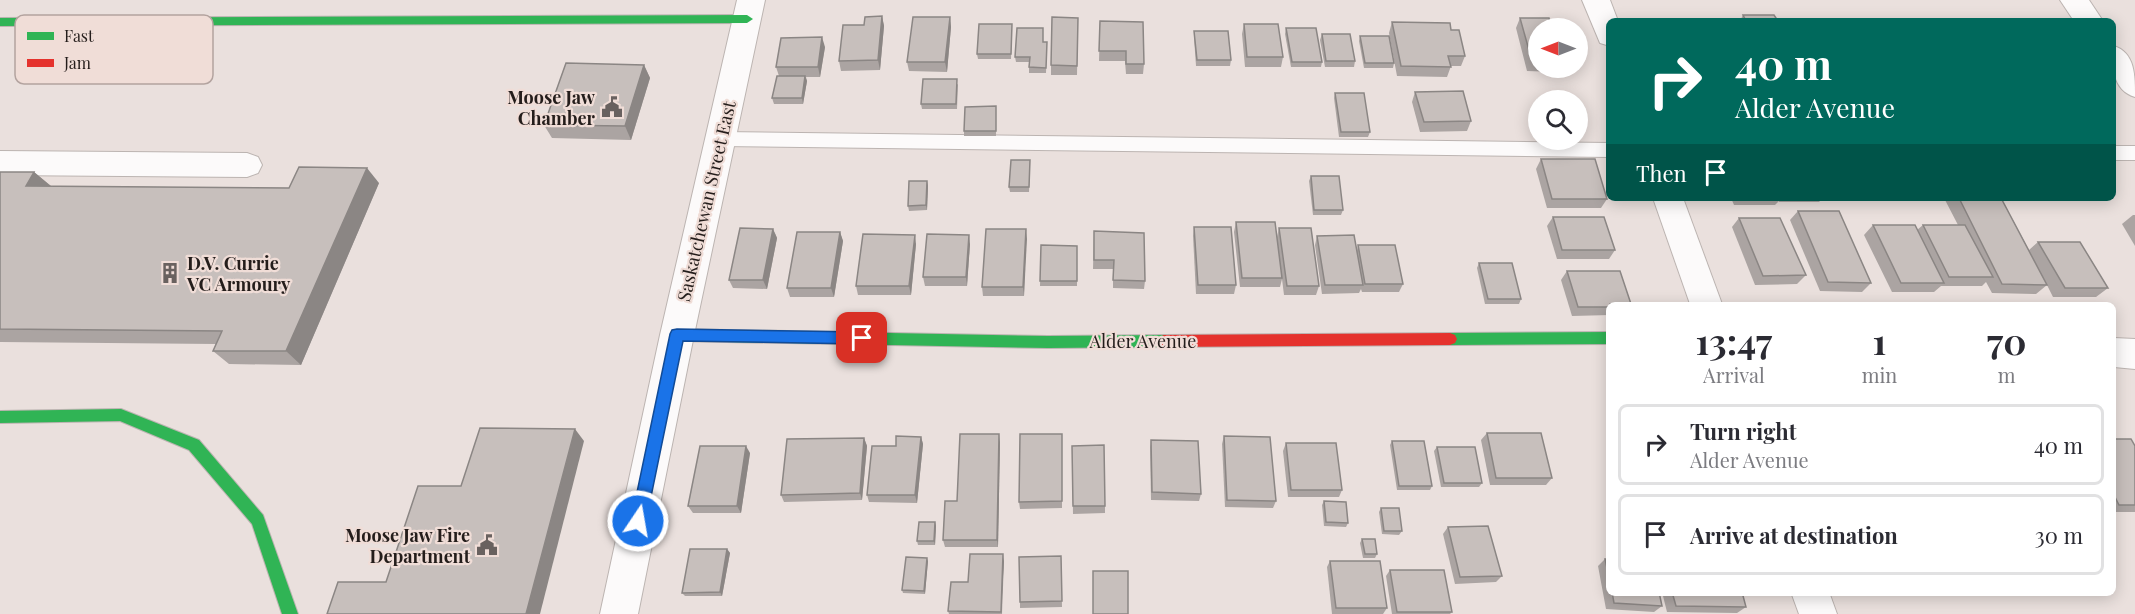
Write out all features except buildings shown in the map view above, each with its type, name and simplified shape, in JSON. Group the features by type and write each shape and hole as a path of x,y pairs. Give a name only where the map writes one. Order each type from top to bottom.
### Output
{"street":[{"path":"1596,0 1606,26"},
{"path":"2074,0 2087,18"},
{"path":"213,18 749,9"},
{"name":"Saskatchewan Street East","path":"619,614 677,334 749,9"},
{"path":"0,22 15,22"},
{"path":"2116,59 2135,86"},
{"path":"0,164 247,165"},
{"path":"1669,201 1705,302"},
{"name":"Alder Avenue","path":"677,334 1048,342 1606,338"},
{"path":"2116,353 2135,354"},
{"path":"0,417 121,415 194,445 258,520 290,614"},
{"path":"1811,596 1818,614"}],"lane":[{"path":"720,139 1606,150"},
{"path":"2116,153 2135,153"}],"traffic: fast":[{"path":"213,21 747,19"},
{"path":"0,22 15,22"},
{"path":"677,335 1048,342 1164,341"},
{"path":"1450,339 1606,338"},
{"path":"0,417 121,415 194,445 258,520 290,614"}],"traffic: jam":[{"path":"1164,341 1450,339"}],"place":[{"name":"Moose Jaw Chamber","path":"612,107"},
{"name":"D.V. Currie VC Armoury","path":"170,273"},
{"name":"Moose Jaw Fire Department","path":"487,545"}],"route":[{"path":"638,521 677,334 862,338"}]}
